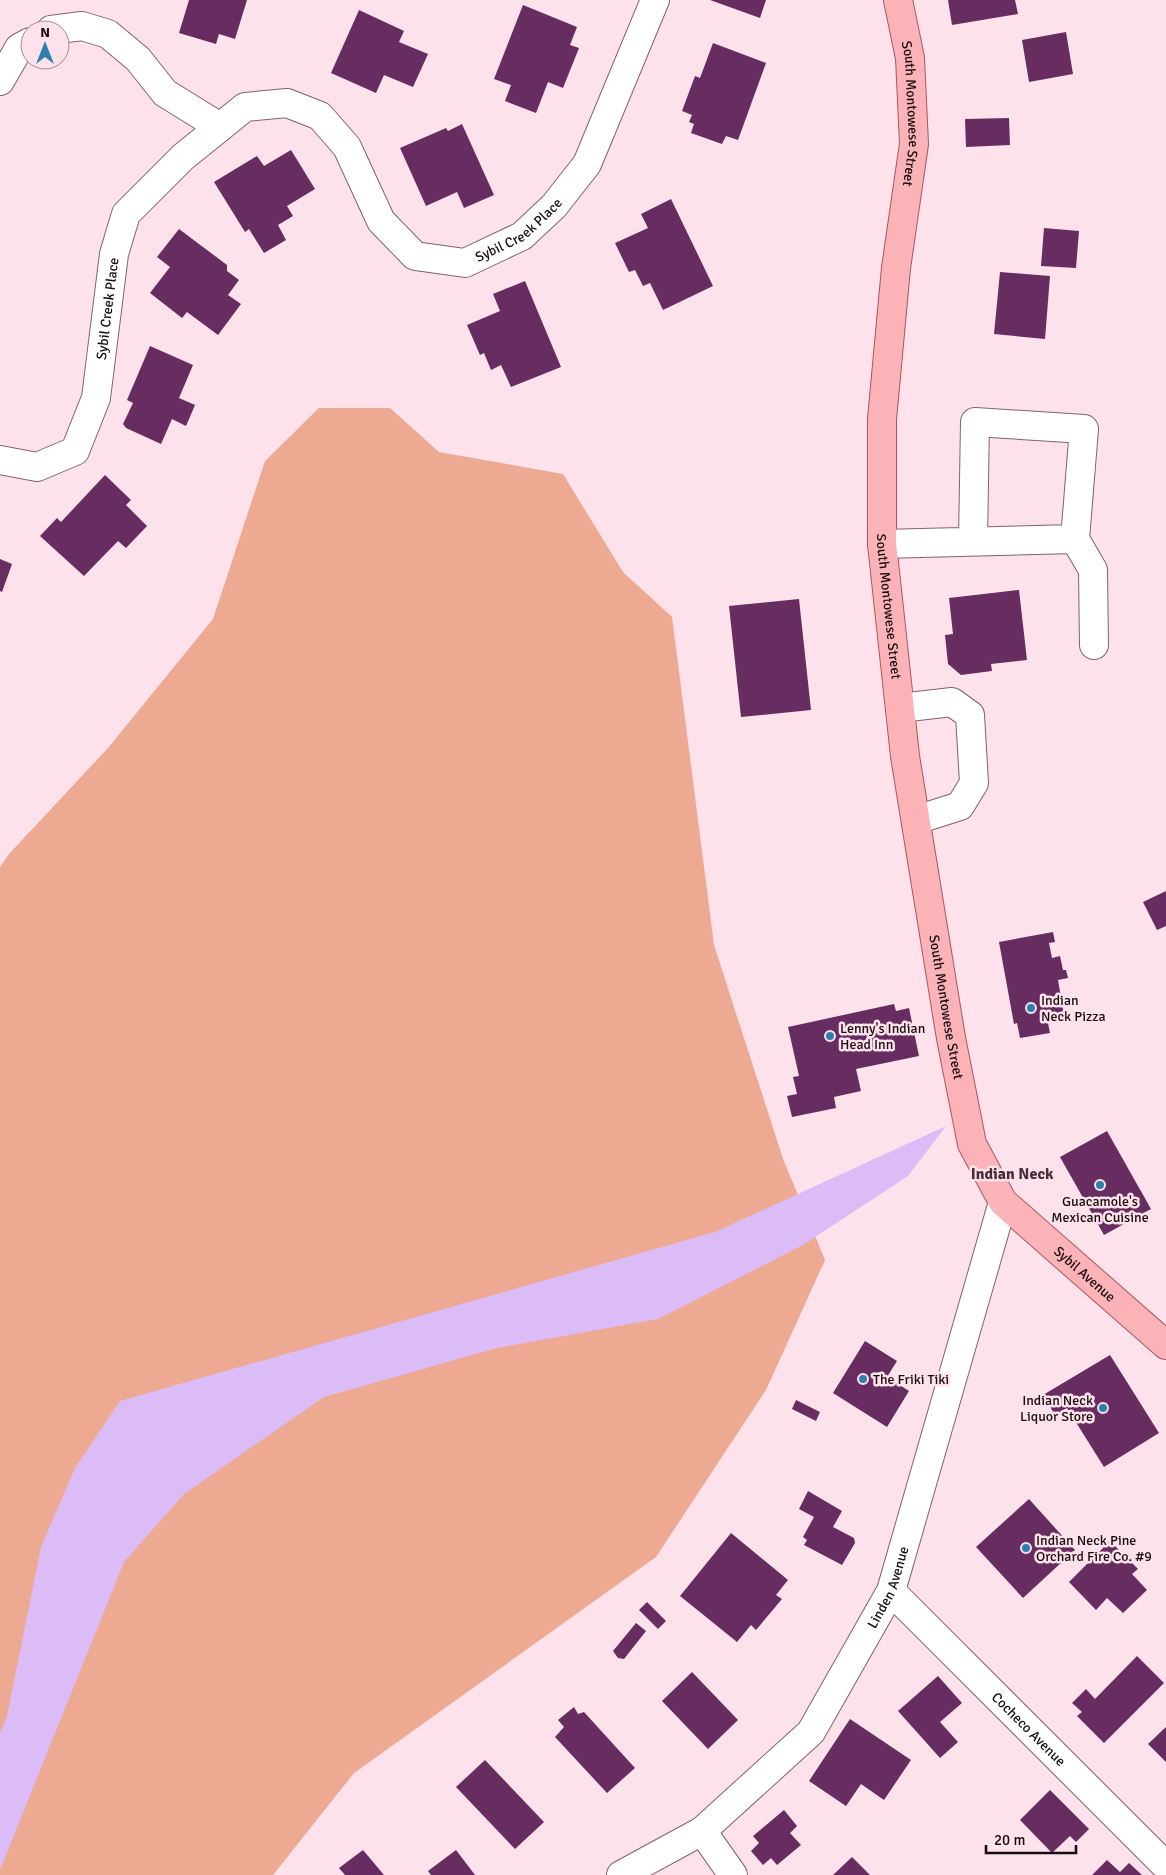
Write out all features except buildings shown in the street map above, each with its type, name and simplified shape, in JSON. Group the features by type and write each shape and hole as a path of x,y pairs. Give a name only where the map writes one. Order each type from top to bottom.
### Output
{"main road":[{"name":"South Montowese Street","path":"898,0 910,58 914,144 896,268 882,420 882,544 900,708 951,1038 972,1144 1003,1202"},
{"name":"Sybil Avenue","path":"1003,1202 1166,1345"}],"street":[{"name":"Sybil Creek Place","path":"0,460 36,467 74,451 96,398 114,254 126,214 183,157 245,107 287,102 320,116 347,147 381,221 415,256 466,262 522,236 554,206 587,164 655,0"},
{"path":"70,28 82,26 108,34 138,59 165,94 220,127"},
{"path":"0,81 20,48"},
{"path":"973,541 975,422 1084,429 1075,539 1093,570 1094,645"},
{"path":"882,544 1075,539"},
{"path":"900,708 952,702 970,715 974,783 960,806 916,820"},
{"name":"Linden Avenue","path":"621,1875 702,1831 810,1732 891,1591 1003,1202"},
{"name":"Cocheco Avenue","path":"891,1591 1166,1866"},
{"path":"702,1831 733,1875"}],"shaded area":[{"path":"319,408 390,408 439,452 563,474 623,572 672,617 714,945 783,1159 825,1260 766,1390 656,1557 354,1773 273,1875 0,1875 0,867 9,854 108,748 213,619 265,461"},
{"path":"946,1126 908,1176 803,1245 658,1319 497,1348 324,1397 184,1494 124,1562 0,1870 0,1733 7,1716 41,1547 75,1468 120,1401 715,1232"}],"place":[{"name":"Indian Neck Pizza","path":"1031,1008"},
{"name":"Lenny's Indian Head Inn","path":"830,1036"},
{"name":"Guacamole's Mexican Cuisine","path":"1100,1185"},
{"name":"The Friki Tiki","path":"863,1379"},
{"name":"Indian Neck Liquor Store","path":"1103,1408"},
{"name":"Indian Neck Pine Orchard Fire Co. #9","path":"1026,1548"}],"district":[{"name":"Indian Neck","path":"1012,1174"}]}
